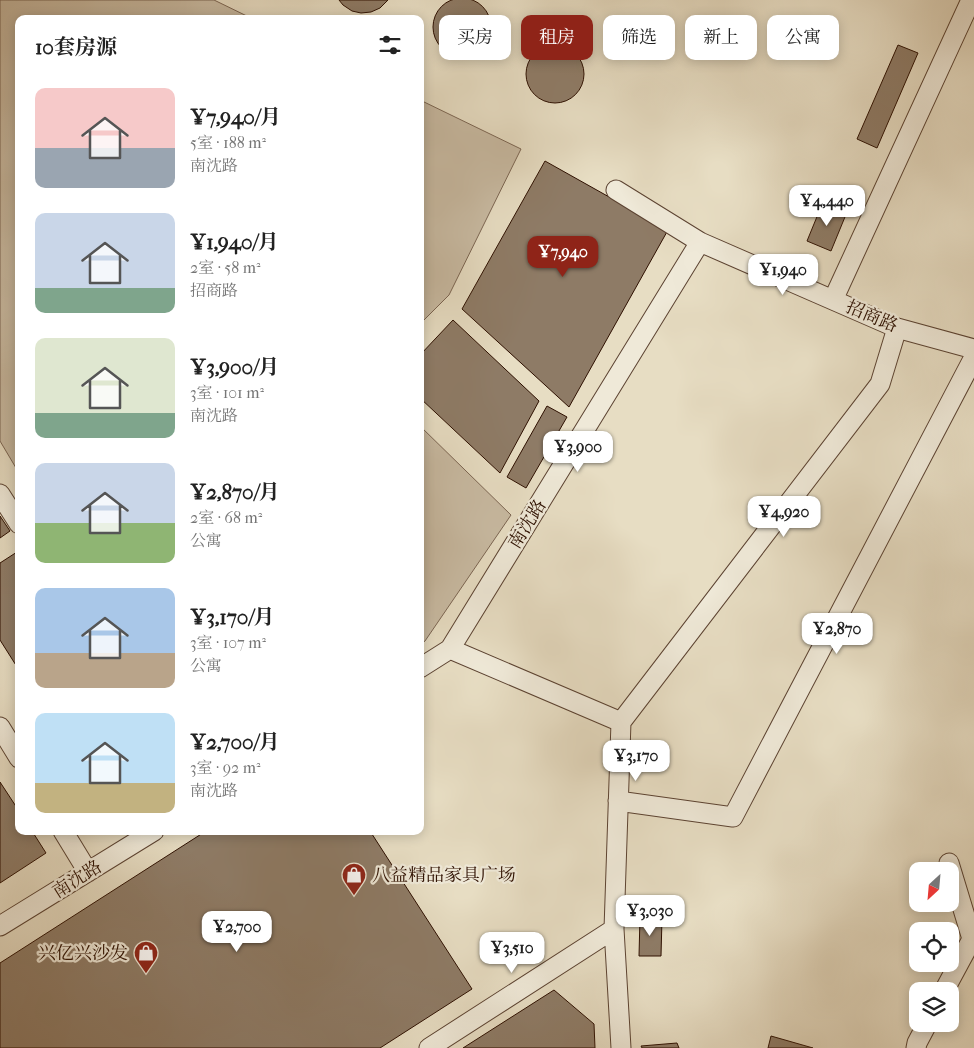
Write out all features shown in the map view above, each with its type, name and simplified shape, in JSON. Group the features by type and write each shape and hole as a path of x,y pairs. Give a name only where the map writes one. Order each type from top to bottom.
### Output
{"street":[{"path":"833,300 971,0"},
{"name":"招商路","path":"616,190 700,242 897,328 974,349"},
{"name":"南沈路","path":"424,665 450,649 700,242"},
{"path":"622,1048 614,929 621,722 880,384 897,328"},
{"path":"618,801 733,817 974,357"},
{"path":"450,649 621,722"},
{"path":"0,727 15,751"},
{"path":"66,835 88,872"},
{"name":"南沈路","path":"0,926 148,835"},
{"path":"949,982 972,939 959,896"},
{"path":"429,1048 614,929"},
{"path":"916,1048 923,1032"}],"shaded area":[{"path":"0,0 214,0 245,15 15,15 15,466 0,441"},
{"path":"424,102 521,149 449,295 424,320"},
{"path":"424,430 511,515 424,642"}],"building":[{"path":"468,-1 483,6 488,15 439,15 439,45 435,38 433,27 435,16 441,6 451,0"},
{"path":"339,0 388,0 380,8 371,12 361,13 352,11"},
{"path":"898,45 918,53 877,148 857,139"},
{"path":"530,60 580,60 584,68 584,80 576,95 561,103 549,103 534,95 526,80 526,68"},
{"path":"545,161 668,230 569,407 462,309"},
{"path":"823,202 847,212 831,251 807,241"},
{"path":"453,320 539,401 500,473 424,402 424,351"},
{"path":"547,406 567,417 526,488 507,477"},
{"path":"0,516 10,531 0,538"},
{"path":"15,553 15,664 0,640 0,563"},
{"path":"0,782 15,805 15,835 35,835 46,853 0,883"},
{"path":"200,835 373,835 472,989 380,1048 0,1048 0,963"},
{"path":"640,917 662,918 661,956 639,956"},
{"path":"554,990 594,1024 595,1048 463,1048"},
{"path":"771,1036 813,1048 768,1048"},
{"path":"677,1043 679,1048 642,1048 641,1046"}],"place":[{"name":"八益精品家具广场","path":"354,896"},
{"name":"兴亿兴沙发","path":"146,974"}]}
